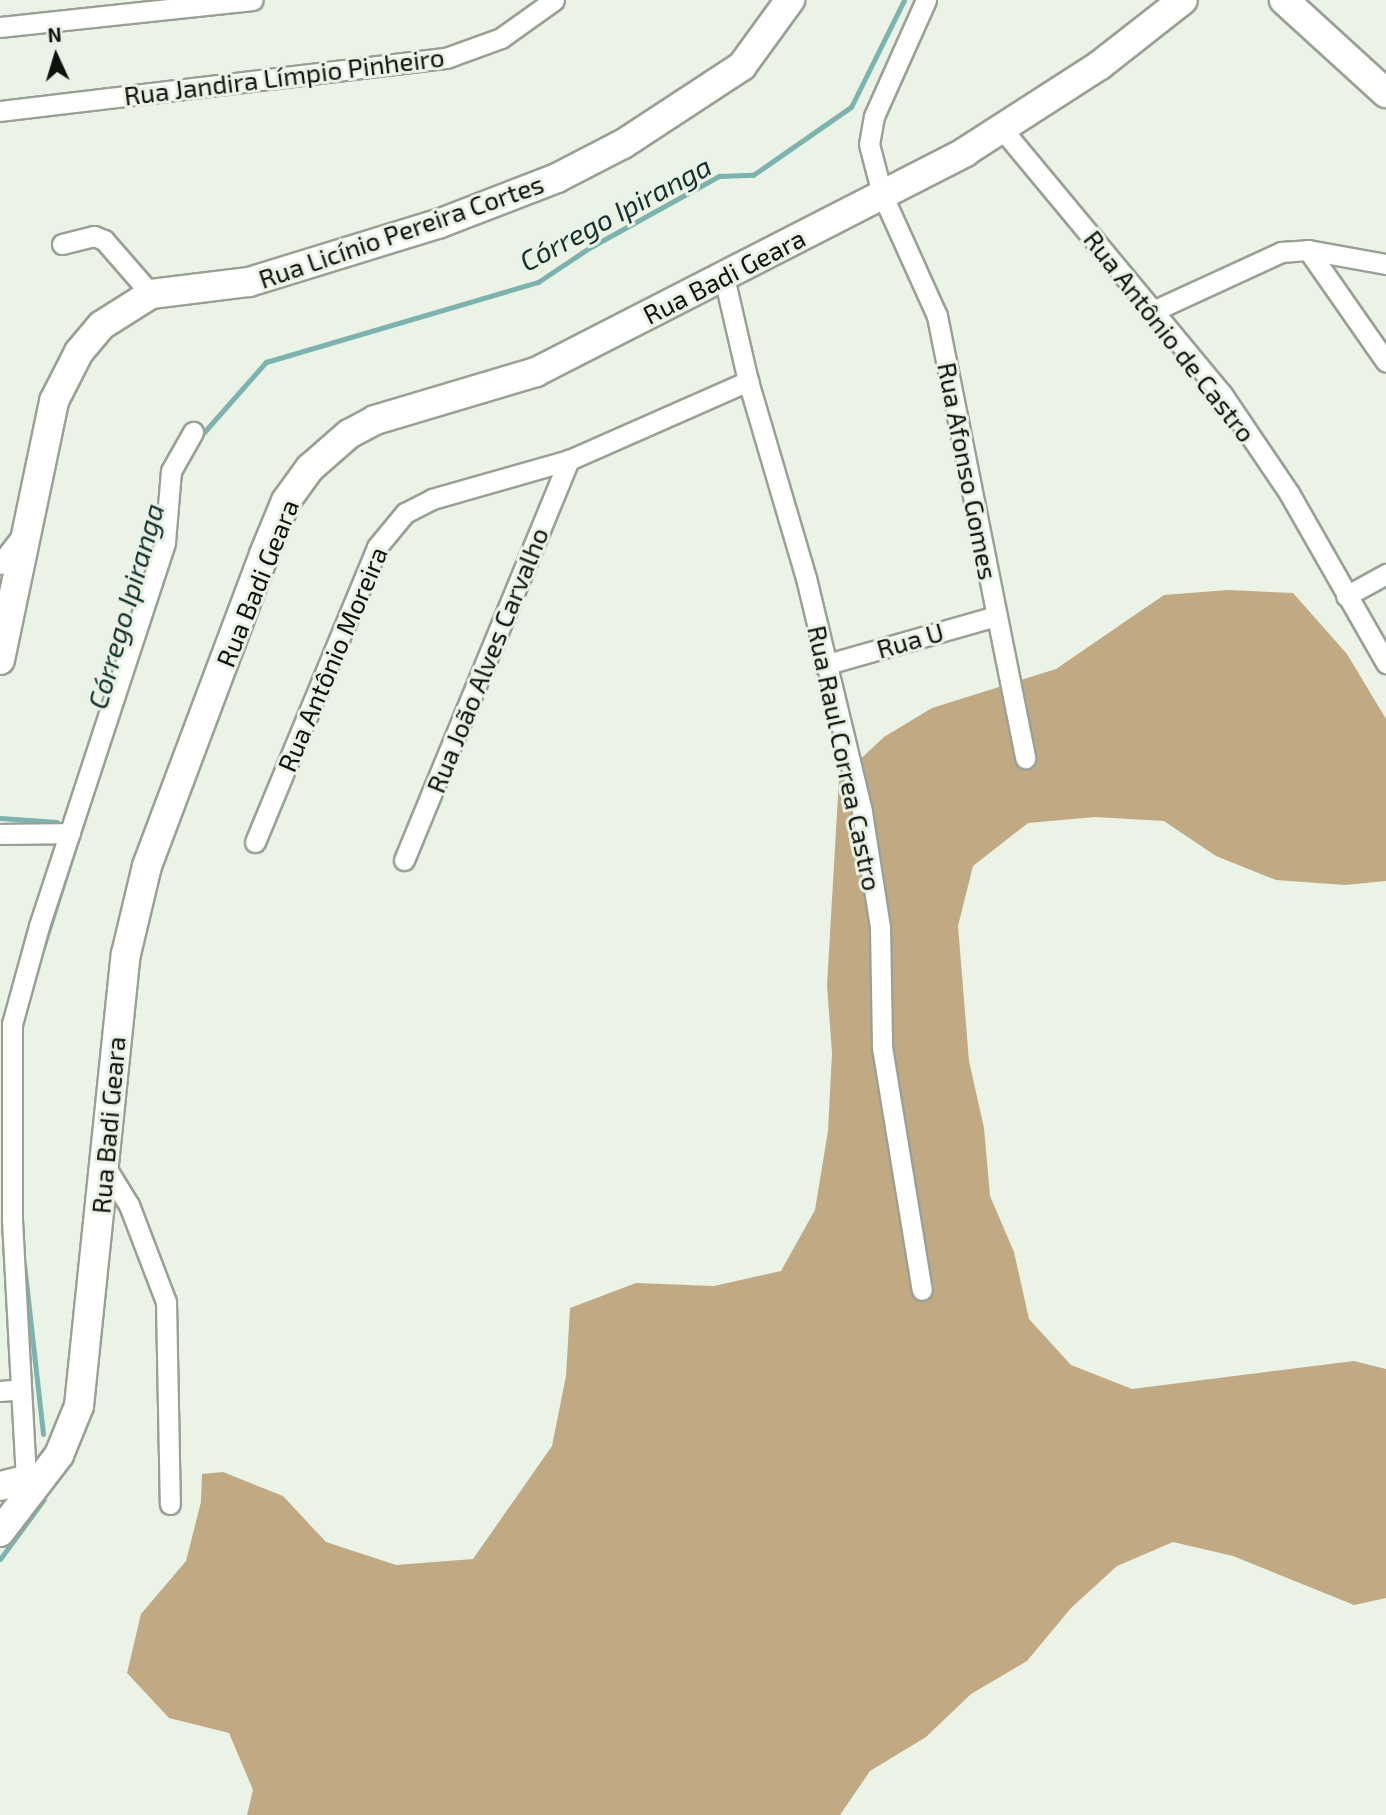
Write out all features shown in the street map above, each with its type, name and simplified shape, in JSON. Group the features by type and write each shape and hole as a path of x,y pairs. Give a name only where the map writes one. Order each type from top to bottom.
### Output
{"street":[{"path":"0,27 195,4 253,0"},
{"name":"Rua Jandira Límpio Pinheiro","path":"0,111 446,58 501,38 554,0"},
{"name":"Rua Licínio Pereira Cortes","path":"0,660 48,424 64,378 102,325 151,294 249,282 438,224 557,178 623,144 742,66 790,0"},
{"name":"Rua Afonso Gomes","path":"926,0 870,129 869,144 882,194 937,316 1025,758"},
{"name":"Rua Badi Geara","path":"0,1532 22,1480 69,1439 79,1406 133,914 163,818 286,501 310,468 349,434 374,420 536,372 882,194 1002,129 1100,65 1183,0"},
{"path":"1284,0 1369,73 1386,93"},
{"name":"Rua Antônio de Castro","path":"1002,129 1153,311 1244,427 1289,493 1386,663"},
{"path":"62,244 94,236 104,240 151,294"},
{"path":"1308,250 1386,362"},
{"path":"1153,311 1281,251 1308,250 1386,264"},
{"name":"Rua Raul Correa Castro","path":"724,277 748,381 806,578 870,855 880,927 882,1047 922,1290"},
{"name":"Rua Antônio Moreira","path":"255,842 377,547 390,527 405,513 432,499 569,460 748,381"},
{"path":"22,1480 10,1047 33,951 165,542 171,471 193,432"},
{"name":"Rua João Alves Carvalho","path":"404,860 569,460"},
{"path":"0,564 26,530"},
{"path":"1346,596 1386,574"},
{"name":"Rua U","path":"824,665 996,616"},
{"path":"0,834 70,833"},
{"path":"104,1166 129,1205 166,1302 170,1504"},
{"path":"0,1391 21,1389"}],"shaded area":[{"path":"1228,590 1293,593 1347,654 1386,719 1386,881 1345,885 1276,880 1216,856 1164,821 1095,817 1028,823 973,866 958,926 969,1061 984,1128 990,1196 1014,1252 1029,1319 1071,1365 1132,1389 1354,1361 1386,1369 1386,1598 1354,1605 1233,1556 1173,1542 1117,1566 1071,1608 1027,1661 971,1694 926,1737 870,1771 840,1815 247,1815 253,1790 229,1733 169,1718 127,1673 141,1614 186,1561 201,1502 202,1474 223,1472 283,1496 326,1542 396,1565 473,1559 552,1446 566,1376 570,1308 636,1283 714,1286 781,1271 815,1210 828,1131 832,1053 827,985 839,779 884,737 932,708 1056,669 1164,595"}],"waterway":[{"name":"Córrego Ipiranga","path":"198,439 266,362 538,282 589,248 719,176 753,175 851,107 904,0"},
{"name":"Córrego Ipiranga","path":"174,530 180,474"},
{"name":"Córrego Ipiranga","path":"40,957 91,796"},
{"path":"0,818 57,822"},
{"name":"Córrego Ipiranga","path":"24,1264 43,1434"},
{"name":"Córrego Ipiranga","path":"0,1559 44,1499"}]}
